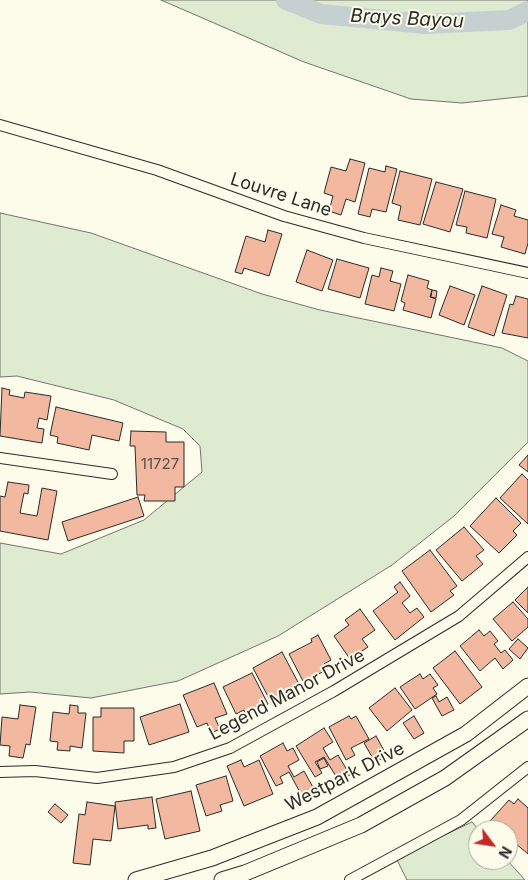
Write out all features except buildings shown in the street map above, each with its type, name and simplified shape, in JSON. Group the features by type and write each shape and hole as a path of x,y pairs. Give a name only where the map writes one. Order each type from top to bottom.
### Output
{"main road":[{"name":"Westpark Drive","path":"136,880 212,858 317,817 466,734 528,686"},
{"path":"222,880 245,873 361,825 444,778 528,719"}],"street":[{"name":"Louvre Lane","path":"0,126 157,170 284,216 364,238 528,273"},
{"name":"Louvre Lane","path":"0,130 28,133"},
{"path":"0,458 112,474"},
{"name":"Legend Manor Drive","path":"0,772 35,771 97,778 174,767 230,748 334,691 459,616 528,557"},
{"path":"350,880 461,820 528,767"}],"green space":[{"path":"161,0 528,0 528,96 462,103 411,99 304,62"},
{"path":"0,213 91,233 262,294 320,310 502,348 528,361 528,442 454,516 392,565 278,636 178,681 91,698 30,692 0,694 0,543 61,554 144,520 202,472 200,446 183,429 114,400 17,376 0,377"},
{"path":"468,824 468,870 516,870 525,880 407,880 396,858"}],"waterway":[{"name":"Brays Bayou","path":"286,0 321,14 425,24 509,20 528,11"}]}
